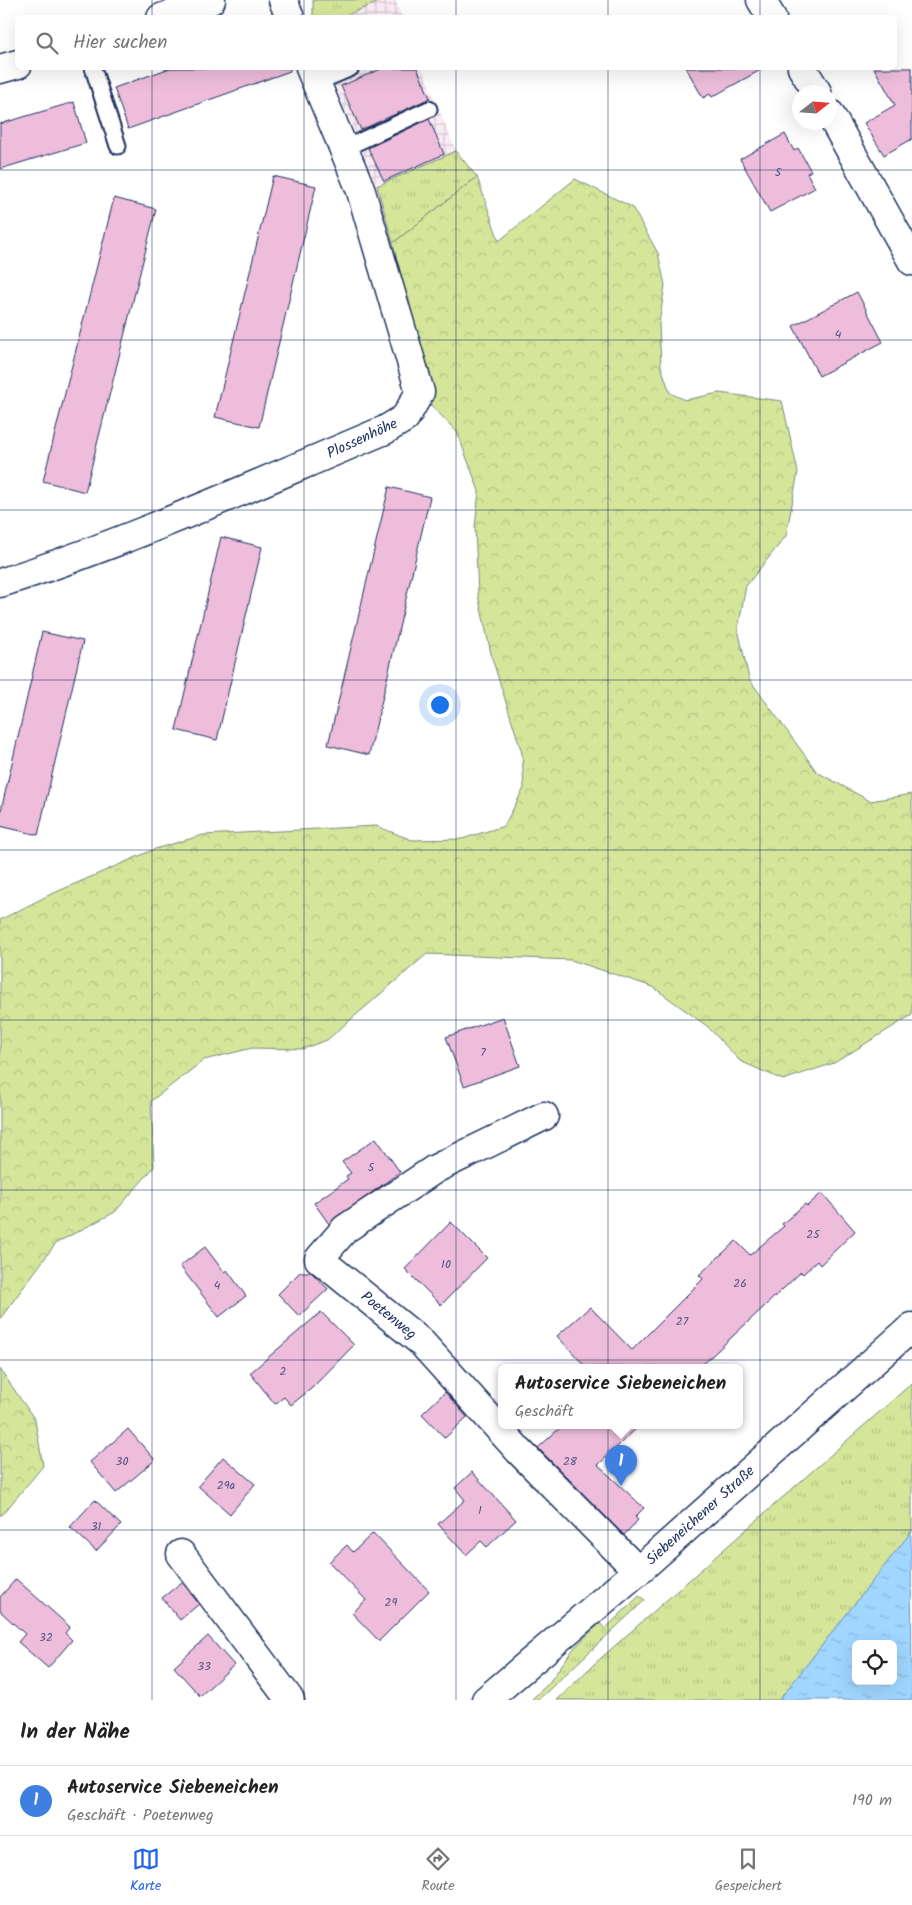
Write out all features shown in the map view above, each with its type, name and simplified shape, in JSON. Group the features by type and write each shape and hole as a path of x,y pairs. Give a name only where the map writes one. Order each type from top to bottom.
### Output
{"street":[{"path":"169,15 211,0"},
{"path":"283,0 289,15"},
{"path":"761,0 770,15"},
{"path":"0,69 15,65"},
{"path":"803,70 812,85"},
{"name":"Plossenhöhe","path":"0,583 156,526 385,430 405,418 420,392 360,188 313,75"},
{"path":"837,127 912,261"},
{"name":"Poetenweg","path":"498,1428 421,1342 319,1259 345,1229 435,1169 544,1116"},
{"name":"Siebeneichener Straße","path":"486,1700 638,1571 912,1327"},
{"name":"Poetenweg","path":"499,1429 638,1571"},
{"path":"180,1554 290,1700"}],"lane":[{"path":"94,70 118,146"},
{"path":"313,75 340,70"},
{"path":"343,149 429,109"}],"shaded area":[{"path":"384,0 395,0 401,15 349,15"},
{"path":"329,70 423,70 456,151 377,186"}],"green space":[{"path":"313,0 384,0 347,15 313,15"},
{"path":"456,151 477,177 393,243 377,186"},
{"path":"477,177 499,241 575,179 632,207 658,253 665,285 659,324 661,366 670,393 685,400 719,393 782,401 798,472 786,536 746,586 738,629 749,679 817,772 870,801 912,794 912,1015 834,1063 783,1080 740,1061 707,1026 653,987 571,960 427,954 327,1040 302,1049 252,1048 204,1060 151,1101 154,1167 115,1212 56,1243 0,1319 0,920 47,896 155,849 203,835 376,826 412,840 462,839 504,826 524,788 522,753 492,658 478,595 475,527 479,491 457,432 424,398 425,387 393,243"},
{"path":"0,1369 35,1420 43,1466 2,1515 0,1515"},
{"path":"912,1383 912,1532 779,1700 557,1700 592,1666"},
{"path":"639,1596 645,1600 538,1700 531,1700 548,1684 574,1648 600,1623 605,1629"}],"water":[{"path":"911,1532 912,1700 779,1700"}],"building":[{"path":"912,68 912,139 884,155 864,123 895,105 875,70"},
{"path":"164,70 290,70 128,129 114,88"},
{"path":"378,70 418,70 430,98 361,130 341,86"},
{"path":"687,70 760,70 712,97 710,94 703,98"},
{"path":"74,102 86,143 0,169 0,124"},
{"path":"429,119 444,154 384,181 368,148"},
{"path":"785,134 794,151 798,148 811,171 807,173 815,188 770,212 740,159"},
{"path":"273,176 316,186 259,427 215,417"},
{"path":"114,198 156,209 85,492 43,481"},
{"path":"857,292 883,342 819,376 793,326"},
{"path":"389,487 430,497 369,755 328,745"},
{"path":"221,537 262,547 217,740 176,730"},
{"path":"42,632 83,641 38,835 0,826 0,815"},
{"path":"503,1017 520,1066 464,1086 446,1037"},
{"path":"376,1138 400,1172 329,1224 314,1203 348,1179 346,1176 351,1173 342,1162"},
{"path":"822,1193 855,1231 820,1265 817,1261 803,1274 801,1272 703,1364 583,1364 557,1336 590,1307 632,1350 703,1279 699,1275 736,1241 750,1255 784,1226 782,1224 805,1204 807,1206"},
{"path":"451,1222 487,1258 441,1305 405,1269"},
{"path":"205,1247 224,1272 227,1270 246,1296 219,1317 180,1266"},
{"path":"300,1272 311,1272 328,1289 299,1316 278,1294"},
{"path":"321,1312 354,1345 312,1388 291,1405 284,1397 275,1404 250,1373"},
{"path":"445,1392 467,1417 445,1438 422,1414"},
{"path":"128,1429 155,1460 116,1493 90,1462"},
{"path":"559,1429 636,1429 598,1465 644,1508 635,1517 638,1520 624,1535 538,1448"},
{"path":"223,1457 255,1484 230,1514 198,1486"},
{"path":"472,1472 516,1520 487,1547 481,1541 466,1555 438,1524 465,1500 455,1488"},
{"path":"95,1500 121,1525 96,1551 70,1527"},
{"path":"373,1533 429,1591 379,1641 352,1613 366,1600 329,1562 347,1545 353,1552"},
{"path":"16,1579 70,1627 65,1633 72,1640 48,1668 18,1642 25,1634 0,1611 0,1597"},
{"path":"182,1582 199,1604 180,1620 162,1598"},
{"path":"208,1636 234,1665 200,1696 174,1667"}],"place":[{"name":"Autoservice Siebeneichen","path":"621,1486"}]}
